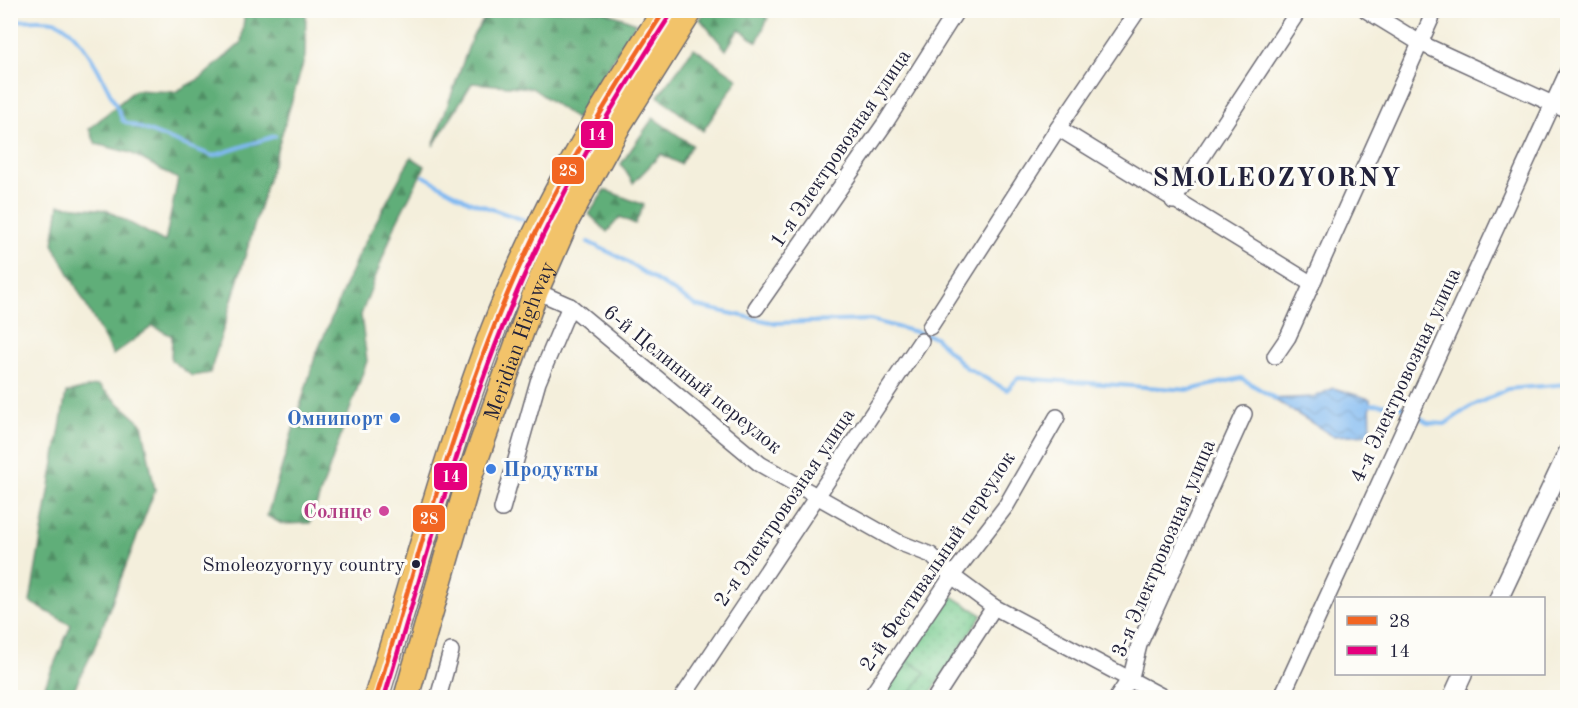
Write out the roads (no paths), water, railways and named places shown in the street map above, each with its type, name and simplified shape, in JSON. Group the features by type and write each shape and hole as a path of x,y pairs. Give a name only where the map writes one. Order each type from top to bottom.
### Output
{"main road":[{"name":"Meridian Highway","path":"375,698 440,488 493,331 513,283 559,184 664,10"},
{"name":"Meridian Highway","path":"406,698 469,479 536,291 568,218 620,123 691,10"},
{"path":"513,283 536,291"}],"street":[{"name":"1-я Электровозная улица","path":"756,308 886,122 957,10"},
{"path":"930,327 1058,128 1138,10"},
{"path":"1173,201 1299,10"},
{"path":"1366,10 1420,43 1568,111"},
{"path":"1275,356 1288,337 1435,10"},
{"name":"4-я Электровозная улица","path":"1281,698 1568,71"},
{"path":"1058,128 1173,201 1312,284"},
{"name":"6-й Целинный переулок","path":"536,291 570,306 760,464 817,494 898,542 931,555 952,576 994,607 1131,677 1165,698"},
{"path":"501,509 538,382 570,306"},
{"name":"2-я Электровозная улица","path":"682,698 921,341"},
{"name":"3-я Электровозная улица","path":"1117,698 1131,677 1139,645 1244,414"},
{"name":"2-й Фестивальный переулок","path":"870,698 952,576 1005,506 1057,417"},
{"path":"1498,597 1568,452"},
{"path":"935,698 994,607"},
{"path":"438,698 452,651"},
{"path":"1452,698 1463,675"}],"water":[{"path":"1333,388 1370,399 1371,434 1333,436 1273,399 1315,397"}],"waterway":[{"path":"10,21 52,21 67,28 87,51 123,121 213,156 275,136"},
{"path":"424,176 468,201 524,220"},
{"path":"588,242 621,258 697,306 775,323 870,320 935,337 965,367 1007,390 1018,378 1189,390 1241,378 1276,399"},
{"path":"1416,415 1429,423 1445,424 1465,410 1507,389 1568,384"},
{"path":"1368,404 1398,405 1409,411"}],"place":[{"name":"Омнипорт","path":"395,418"},
{"name":"Продукты","path":"491,469"},
{"name":"Солнце","path":"384,511"},
{"name":"Smoleozyornyy country","path":"416,564"}],"district":[{"name":"SMOLEOZYORNY","path":"1277,177"}]}
